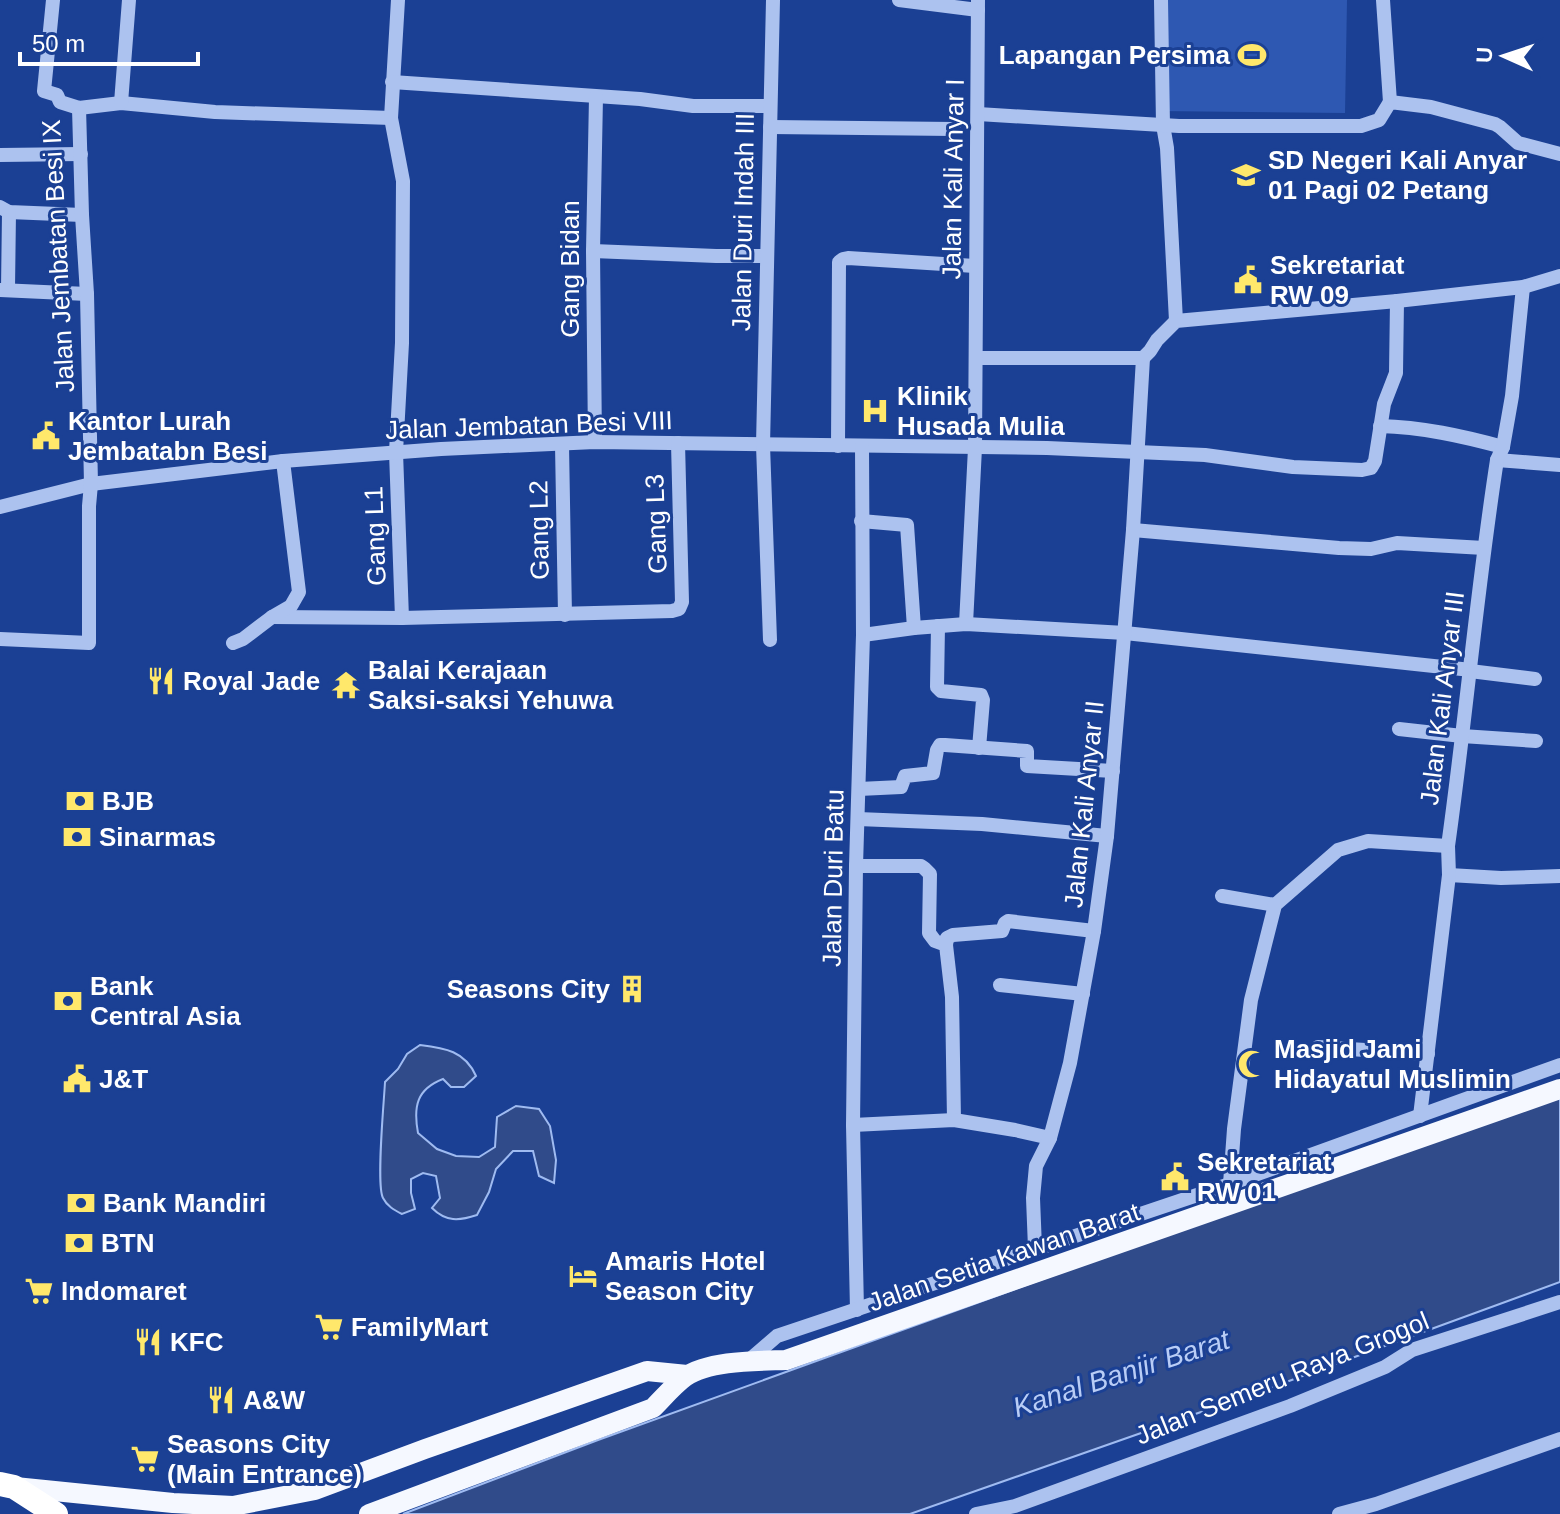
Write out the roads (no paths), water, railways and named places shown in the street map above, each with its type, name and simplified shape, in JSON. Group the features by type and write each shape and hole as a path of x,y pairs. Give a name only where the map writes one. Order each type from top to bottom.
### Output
{"highway":[{"path":"7,1485 56,1514"}],"main road":[{"name":"Jalan Setia Kawan Barat","path":"7,1485 173,1503 233,1506 315,1490 647,1371 687,1375 748,1361 786,1360 1560,1089"},
{"name":"Jalan Setia Kawan Barat","path":"369,1514 653,1408 687,1375"}],"street":[{"name":"Jalan Jembatan Besi IX","path":"0,639 89,643 91,484 79,108 60,102 57,95 44,91 53,0"},
{"path":"121,103 129,0"},
{"name":"Gang L1","path":"398,0 391,118 403,181 402,343 396,452 402,618"},
{"name":"Jalan Duri Indah III","path":"770,640 763,445 773,0"},
{"path":"899,0 978,5"},
{"path":"1161,0 1163,125 1167,148 1176,321"},
{"path":"770,127 1361,126 1379,120 1390,102 1383,0"},
{"name":"Jalan Kali Anyar I","path":"977,358 970,125 978,5"},
{"path":"392,82 640,99 693,106 770,106"},
{"name":"Gang Bidan","path":"595,442 593,251 596,97"},
{"path":"1390,102 1431,107 1495,124 1518,143 1560,154"},
{"path":"79,108 121,103 215,112 391,118"},
{"path":"0,155 81,154"},
{"path":"82,215 4,210 4,290 87,294"},
{"path":"593,251 766,256"},
{"path":"838,446 839,262 848,258 975,266"},
{"path":"966,624 977,358 1143,358 1176,321 1523,287 1560,276"},
{"name":"Jalan Kali Anyar III","path":"1420,1116 1449,875 1448,846 1484,548 1512,396 1523,287"},
{"name":"Jalan Jembatan Besi VIII","path":"0,507 91,484 283,461 595,442 1047,448 1205,455 1293,467 1362,470 1371,468 1375,461 1384,404 1396,373 1397,301"},
{"name":"Jalan Kali Anyar II","path":"1035,1248 1033,1198 1036,1166 1050,1138 1070,1063 1094,931 1107,836 1133,530 1143,358"},
{"path":"1380,426 1412,427 1474,439 1500,453 1560,465"},
{"name":"Gang L3","path":"565,615 679,609 682,602 678,443"},
{"name":"Gang L2","path":"562,445 565,615"},
{"name":"Jalan Duri Batu","path":"857,1310 853,1125 863,635 862,446"},
{"path":"233,643 291,606 299,592 283,461"},
{"path":"861,521 907,525 914,628"},
{"path":"1133,530 1339,548 1371,549 1397,543 1484,548"},
{"path":"272,617 565,615"},
{"path":"863,635 966,624 1125,633 1535,679"},
{"path":"938,626 937,687 941,691 981,695 979,748"},
{"path":"1399,729 1536,741"},
{"path":"859,789 901,787 905,776 933,773 940,745 1027,751 1027,766 1113,771"},
{"path":"858,819 959,822 1107,836"},
{"path":"1230,1184 1251,1000 1275,905 1338,850 1368,841 1448,846"},
{"path":"856,866 921,866 927,870 930,874 929,933 935,941 946,945"},
{"path":"1449,875 1501,878 1560,876"},
{"path":"1222,896 1275,905"},
{"path":"954,1120 952,997 947,938 1002,931 1008,921 1094,931"},
{"path":"1000,985 1083,994"},
{"path":"1318,1047 1428,1054"},
{"path":"748,1361 777,1336 1230,1184 1560,1065"},
{"path":"853,1125 954,1120 1050,1138"},
{"name":"Jalan Semeru Raya Grogol","path":"976,1514 1015,1506 1290,1406 1385,1367 1412,1350 1560,1302"},
{"path":"1339,1514 1378,1509 1560,1439"}],"water":[{"path":"420,1045 453,1052 466,1061 476,1076 464,1087 451,1087 443,1079 427,1088 417,1107 418,1133 437,1149 456,1156 479,1157 495,1147 497,1117 516,1106 539,1109 550,1126 556,1160 554,1183 539,1176 533,1151 513,1151 496,1169 477,1215 453,1219 437,1213 432,1208 440,1198 436,1176 423,1173 411,1179 415,1209 402,1214 389,1206 383,1198 380,1177 385,1082 407,1054"},
{"name":"Kanal Banjir Barat","path":"1560,1092 1560,1282 1278,1385 910,1514 403,1514 598,1440"}],"place":[{"name":"Lapangan Persima","path":"1252,55"},
{"name":"SD Negeri Kali Anyar 01 Pagi 02 Petang","path":"1246,175"},
{"name":"Sekretariat RW 09","path":"1248,280"},
{"name":"Klinik Husada Mulia","path":"875,411"},
{"name":"Kantor Lurah Jembatabn Besi","path":"46,436"},
{"name":"Royal Jade","path":"161,681"},
{"name":"Balai Kerajaan Saksi-saksi Yehuwa","path":"346,685"},
{"name":"BJB","path":"80,801"},
{"name":"Sinarmas","path":"77,837"},
{"name":"Seasons City","path":"632,989"},
{"name":"Bank Central Asia","path":"68,1001"},
{"name":"Masjid Jami Hidayatul Muslimin","path":"1252,1064"},
{"name":"J&T","path":"77,1079"},
{"name":"Sekretariat RW 01","path":"1175,1177"},
{"name":"Bank Mandiri","path":"81,1203"},
{"name":"BTN","path":"79,1243"},
{"name":"Amaris Hotel Season City","path":"583,1276"},
{"name":"Indomaret","path":"39,1291"},
{"name":"FamilyMart","path":"329,1327"},
{"name":"KFC","path":"148,1342"},
{"name":"A&W","path":"221,1400"},
{"name":"Seasons City (Main Entrance)","path":"145,1459"}]}
